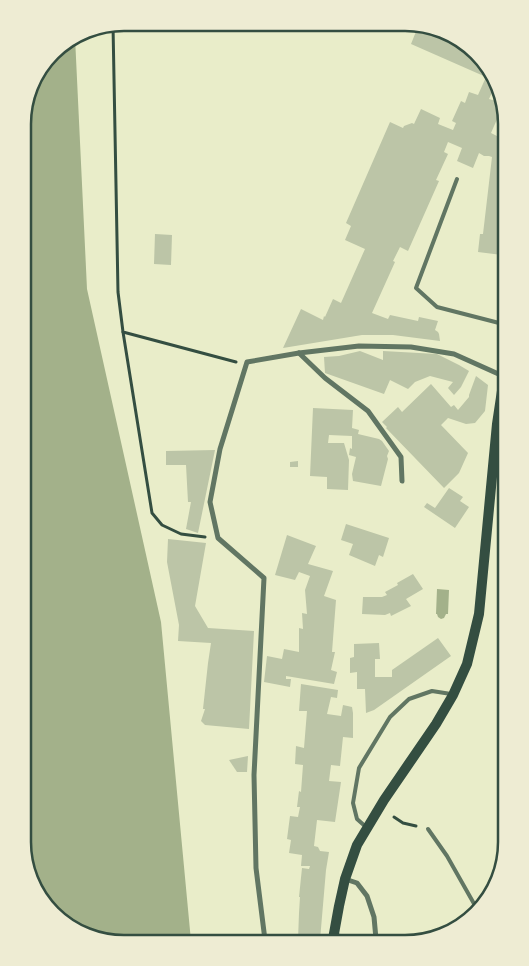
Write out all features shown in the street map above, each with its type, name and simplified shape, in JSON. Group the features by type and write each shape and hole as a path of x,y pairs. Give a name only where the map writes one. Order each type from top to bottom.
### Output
{"main road":[{"path":"334,935 345,879 357,844 436,724 453,695 467,664 479,614 498,458"}],"street":[{"path":"264,935 256,868 254,775 264,578 218,538 210,502 220,449 247,362 299,353 359,346 411,347 454,354 498,374"},
{"path":"299,353 325,378 368,411 402,457 402,481"},
{"path":"345,879 357,883 367,896 374,917 376,935"}],"lane":[{"path":"457,179 416,288 437,307 498,323"},
{"path":"367,828 357,819 353,803 359,768 390,717 409,699 432,691 453,695"},
{"path":"428,829 474,903"}],"path":[{"path":"113,32 118,292 152,513 162,525 181,534 218,538"},
{"path":"123,332 236,362 247,362"},
{"path":"394,817 402,823 428,829"}],"shaded area":[{"path":"75,46 87,289 161,622 190,935 125,935 100,932 78,922 54,903 41,883 34,866 31,841 31,125 34,100 44,78 63,54"},
{"path":"437,589 449,590 448,614 441,619 436,614"}],"building":[{"path":"416,32 446,41 466,54 484,76 411,44"},
{"path":"485,79 492,93 489,99 495,101 497,118 491,133 498,136 498,254 478,252 480,234 483,234 492,157 479,153 473,168 457,161 462,148 448,142 444,152 448,154 436,180 439,181 408,251 400,247 372,313 388,319 390,315 418,321 419,317 438,321 435,330 439,334 440,341 393,335 362,335 283,348 301,309 323,320 333,299 341,303 365,249 345,240 351,226 346,223 390,122 403,128 412,123 414,124 421,109 440,118 438,124 453,130 456,123 452,121 461,101 465,103 469,92 478,95"},
{"path":"155,234 172,235 171,265 154,264"},
{"path":"360,351 383,360 383,351 437,354 469,371 461,387 454,395 448,388 453,382 430,376 415,382 408,389 390,380 384,394 325,373 324,357"},
{"path":"476,376 488,385 485,411 475,423 466,424 448,418 441,425 468,453 459,473 444,488 382,422 398,407 402,412 431,384 451,407 454,405 458,410 469,397"},
{"path":"313,408 353,410 352,428 359,430 358,434 382,441 389,451 381,486 353,481 352,474 356,457 349,455 350,448 352,449 352,436 329,435 328,443 344,443 349,460 348,490 327,489 327,477 310,476"},
{"path":"215,450 198,533 186,529 191,502 188,502 186,465 166,465 166,451"},
{"path":"298,461 298,467 290,467 290,462"},
{"path":"449,488 463,497 460,501 469,507 455,528 424,507 427,503 435,508"},
{"path":"346,524 389,538 383,557 379,555 375,566 349,555 353,544 341,540"},
{"path":"287,535 316,546 308,564 333,571 324,596 336,600 332,652 335,652 331,670 337,672 334,684 286,676 286,679 291,679 290,687 264,682 267,656 282,659 284,649 299,652 299,628 303,629 302,613 307,614 305,590 310,576 299,572 295,580 275,575"},
{"path":"168,539 206,543 195,606 208,628 254,631 249,729 205,725 201,721 205,709 203,709 211,643 178,641 179,625 167,562"},
{"path":"413,574 423,589 406,599 411,606 391,616 390,613 385,615 362,614 363,597 382,597 387,595 385,592"},
{"path":"438,638 451,656 374,710 366,713 365,689 357,689 357,672 350,673 350,658 354,657 354,644 379,643 380,659 375,659 375,677 392,677 392,670"},
{"path":"301,684 338,690 337,698 331,697 327,714 341,716 343,705 352,707 353,713 353,738 343,737 340,766 331,765 329,781 341,782 335,822 317,820 314,846 318,847 320,851 329,852 320,935 298,935 302,868 309,869 310,866 301,866 302,855 289,853 291,840 287,839 290,816 298,817 300,807 297,807 299,791 301,792 303,765 295,764 296,746 304,748 307,711 299,711"},
{"path":"248,756 247,772 237,772 229,760"}]}
